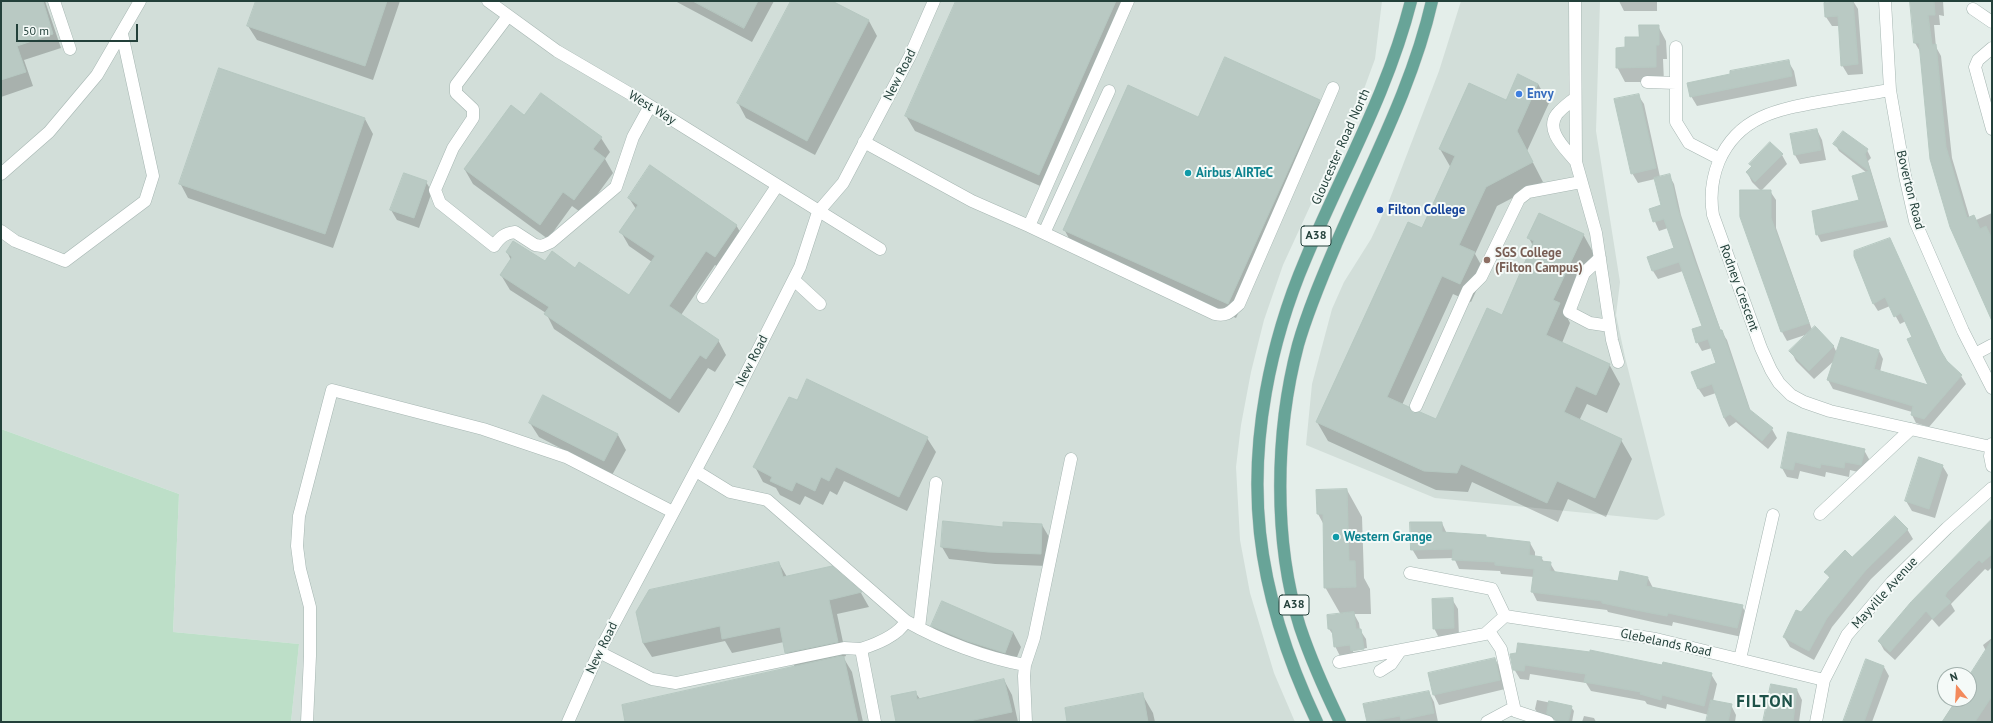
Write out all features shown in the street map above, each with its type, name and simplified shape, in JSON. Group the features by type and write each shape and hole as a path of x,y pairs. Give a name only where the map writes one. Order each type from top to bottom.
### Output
{"main road":[{"name":"Gloucester Road North","path":"1317,722 1284,641 1273,604 1263,552 1260,532 1258,482 1264,410 1280,334 1296,282 1376,106 1397,52 1411,1"},
{"name":"A38","path":"1340,722 1316,669 1300,626 1288,576 1282,532 1280,501 1286,416 1298,345 1311,306 1403,90 1424,32 1432,1"}],"street":[{"path":"54,1 70,49"},
{"path":"1,174 54,126 97,76 140,1"},
{"name":"West Way","path":"488,1 557,51 650,106 818,212 880,249"},
{"name":"New Road","path":"568,722 599,652 696,471 794,280 800,267 818,212 843,183 910,56 934,1"},
{"path":"1029,226 1128,1"},
{"path":"1575,1 1576,162 1591,211 1600,258 1610,326 1618,362"},
{"name":"Boverton Road","path":"1885,1 1890,90 1905,176 1915,221 1975,354 1992,388"},
{"path":"1973,9 1992,22"},
{"path":"508,16 456,84 456,92 473,109 473,118 453,148 435,190 440,202 494,246 498,239 507,233 515,232 535,245 542,246 551,242 586,214 616,187 633,137 650,106"},
{"path":"1,231 15,241 65,261 144,201 153,176 122,34"},
{"path":"1676,47 1676,122 1689,142 1720,159"},
{"path":"1992,48 1978,60 1975,67 1992,130"},
{"path":"1647,82 1676,83"},
{"path":"864,142 972,201 1222,316 1229,314 1239,304 1333,88"},
{"name":"Rodney Crescent","path":"1890,90 1786,108 1766,114 1734,137 1720,159 1712,188 1713,215 1761,348 1771,370 1791,395 1812,406 1911,429 1992,445"},
{"path":"1044,233 1109,91"},
{"path":"1575,98 1557,114 1553,122 1553,130 1557,138 1576,162"},
{"path":"1416,406 1468,290 1481,277 1519,199 1528,192 1581,182"},
{"path":"703,297 777,186"},
{"path":"1600,258 1584,273 1569,312 1590,323 1610,326"},
{"path":"794,280 820,304"},
{"path":"1975,354 1992,345"},
{"path":"307,722 310,656 310,607 297,546 299,523 332,390 483,428 566,457 673,512"},
{"path":"1820,514 1911,429"},
{"path":"1992,445 1990,456 1992,466"},
{"path":"1026,722 1025,665 1034,638 1071,460"},
{"path":"696,471 730,492 767,500 906,621 919,628 1000,661 1025,665"},
{"path":"919,628 936,483"},
{"name":"Mayville Avenue","path":"1816,722 1824,680 1847,635 1892,582 1947,528 1992,488"},
{"path":"1740,659 1773,514"},
{"path":"1339,662 1485,634 1505,616 1492,589 1410,574"},
{"name":"Glebelands Road","path":"1505,616 1656,639 1824,680"},
{"path":"599,652 652,679 676,682 844,648 860,649 890,636 903,626 906,621"},
{"path":"1489,631 1501,649 1513,708 1519,714 1548,722"},
{"path":"860,649 876,722"},
{"path":"1380,671 1391,664 1400,651"},
{"path":"1487,722 1513,708"}],"shaded area":[{"path":"1,1 1382,1 1375,59 1364,89 1283,265 1264,320 1251,372 1241,425 1236,467 1240,540 1250,593 1274,673 1295,722 291,722 299,644 173,632 179,494 1,429"},
{"name":"SGS College (Filton Campus)","path":"1461,1 1600,1 1596,131 1620,282 1616,315 1625,357 1665,515 1657,520 1435,498 1306,445 1312,384 1332,309 1344,282 1371,239 1389,201 1439,71"}],"green space":[{"path":"1,429 179,494 173,632 299,644 291,722 1,722"}],"building":[{"path":"1,1 43,1 53,34 17,46 26,72 1,80"},
{"path":"256,1 387,1 365,66 247,26"},
{"path":"693,1 758,1 744,28"},
{"path":"791,1 832,1 869,20 807,141 737,103"},
{"path":"956,1 1116,1 1039,175 905,116"},
{"path":"1853,1 1858,64 1841,66 1838,16 1825,17 1824,3"},
{"path":"1910,1 1934,1 1935,15 1928,15 1932,45 1936,44 1946,147 1967,218 1974,215 1980,229 1986,226 1992,239 1992,321 1950,227 1930,159 1919,43 1914,43"},
{"path":"1639,25 1659,25 1659,45 1656,45 1656,67 1616,68 1616,48 1625,47 1625,37 1639,37"},
{"name":"Airbus AIRTeC","path":"1225,57 1320,100 1228,304 1063,230 1128,85 1198,117"},
{"path":"1789,60 1792,76 1690,97 1687,83 1730,74 1730,71"},
{"path":"219,68 365,118 325,234 179,184"},
{"path":"1518,74 1538,84 1517,131 1533,162 1486,187 1459,245 1475,252 1460,284 1442,276 1387,397 1409,407 1413,413 1420,412 1436,419 1487,308 1502,315 1534,241 1527,238 1539,213 1584,234 1553,300 1560,303 1546,335 1610,364 1596,395 1576,386 1564,412 1622,439 1595,498 1557,481 1547,503 1461,464 1457,473 1424,471 1316,422 1408,222 1422,228 1455,156 1439,149 1469,83 1506,100"},
{"path":"541,93 602,137 593,149 605,158 574,200 563,192 540,225 464,169 511,105 524,115"},
{"path":"1639,94 1656,168 1631,174 1614,99"},
{"path":"1817,129 1821,150 1794,155 1790,134"},
{"path":"1843,131 1868,149 1865,154 1885,220 1816,235 1812,211 1859,200 1852,176 1869,171 1833,144"},
{"path":"1770,142 1783,154 1755,182 1746,172 1752,166 1749,164"},
{"path":"650,165 737,225 715,257 706,251 669,306 719,340 706,359 700,355 670,399 544,314 549,307 500,275 512,257 506,252 513,241 545,261 552,251 575,268 579,262 629,295 655,256 619,232 638,205 628,198"},
{"path":"404,173 427,181 414,218 390,210"},
{"path":"1670,174 1677,206 1692,254 1720,330 1722,330 1749,409 1773,428 1762,441 1730,414 1724,418 1712,384 1698,389 1691,372 1716,363 1708,339 1696,343 1692,329 1702,326 1679,262 1652,271 1647,257 1674,248 1664,219 1653,222 1649,209 1661,205 1654,178"},
{"path":"1740,190 1771,190 1771,218 1809,323 1781,332 1740,217"},
{"path":"1890,238 1941,351 1947,361 1962,375 1924,419 1911,415 1913,406 1827,380 1841,337 1879,350 1874,369 1928,385 1907,339 1912,337 1901,313 1894,317 1885,297 1873,304 1854,256 1854,251"},
{"path":"1815,326 1834,346 1809,371 1789,351"},
{"path":"807,379 928,437 899,497 836,467 829,481 821,477 815,491 796,482 792,491 770,481 772,477 753,467 789,397 797,400"},
{"path":"543,395 618,434 604,461 529,423"},
{"path":"1788,432 1865,449 1861,465 1845,462 1844,468 1821,464 1820,468 1795,462 1793,470 1781,468"},
{"path":"1919,457 1943,465 1929,509 1905,501"},
{"name":"Western Grange","path":"1347,489 1349,561 1355,561 1356,587 1324,588 1323,514 1317,514 1316,490"},
{"path":"1895,516 1908,529 1866,570 1843,598 1827,618 1809,651 1783,637 1796,610 1801,612 1830,577 1824,572 1845,550 1852,557"},
{"path":"1992,519 1992,554 1982,563 1979,560 1947,592 1945,596 1951,602 1933,619 1926,611 1890,652 1878,641 1911,602"},
{"path":"943,521 1003,527 1003,522 1042,524 1041,554 988,552 941,547"},
{"path":"1410,522 1442,522 1442,532 1486,535 1486,537 1530,542 1529,555 1542,557 1541,561 1551,562 1550,571 1618,581 1620,571 1648,577 1646,586 1743,605 1737,628 1668,613 1667,616 1651,613 1602,603 1602,601 1531,592 1534,569 1495,565 1495,562 1452,560 1453,549 1411,550"},
{"path":"779,562 783,577 832,566 862,592 829,600 838,642 785,653 780,627 722,639 720,626 643,643 636,612 649,590"},
{"path":"1453,598 1454,628 1433,629 1432,599"},
{"path":"942,601 1013,632 1005,653 967,641 931,626"},
{"path":"1354,612 1356,629 1361,629 1364,649 1351,651 1350,645 1334,647 1332,629 1328,629 1327,615"},
{"path":"1992,640 1992,696 1975,722 1942,722 1952,707 1977,707 1977,667 1975,667"},
{"path":"1518,643 1590,652 1590,650 1662,665 1663,662 1712,673 1704,706 1662,695 1661,700 1640,694 1641,692 1584,682 1586,674 1525,665 1524,671 1513,670 1510,654 1516,653"},
{"path":"841,656 844,657 858,722 625,722 622,705"},
{"path":"1495,658 1500,680 1433,695 1428,673"},
{"path":"1866,659 1884,666 1864,722 1843,722"},
{"path":"1004,679 1012,712 965,722 896,722 891,696 916,691 917,699"},
{"path":"1771,684 1797,689 1793,722 1763,722"},
{"path":"1429,691 1434,713 1401,720 1400,716 1367,722 1363,704"},
{"path":"1143,693 1148,722 1067,722 1065,708"},
{"path":"1711,700 1732,704 1728,722 1706,722"},
{"path":"1549,701 1572,706 1568,722 1555,720 1547,714"}],"place":[{"name":"Envy","path":"1519,94"},
{"name":"Airbus AIRTeC","path":"1188,173"},
{"name":"Filton College","path":"1380,210"},
{"name":"SGS College (Filton Campus)","path":"1487,260"},
{"name":"Western Grange","path":"1336,537"}],"district":[{"name":"FILTON","path":"1765,702"}]}
